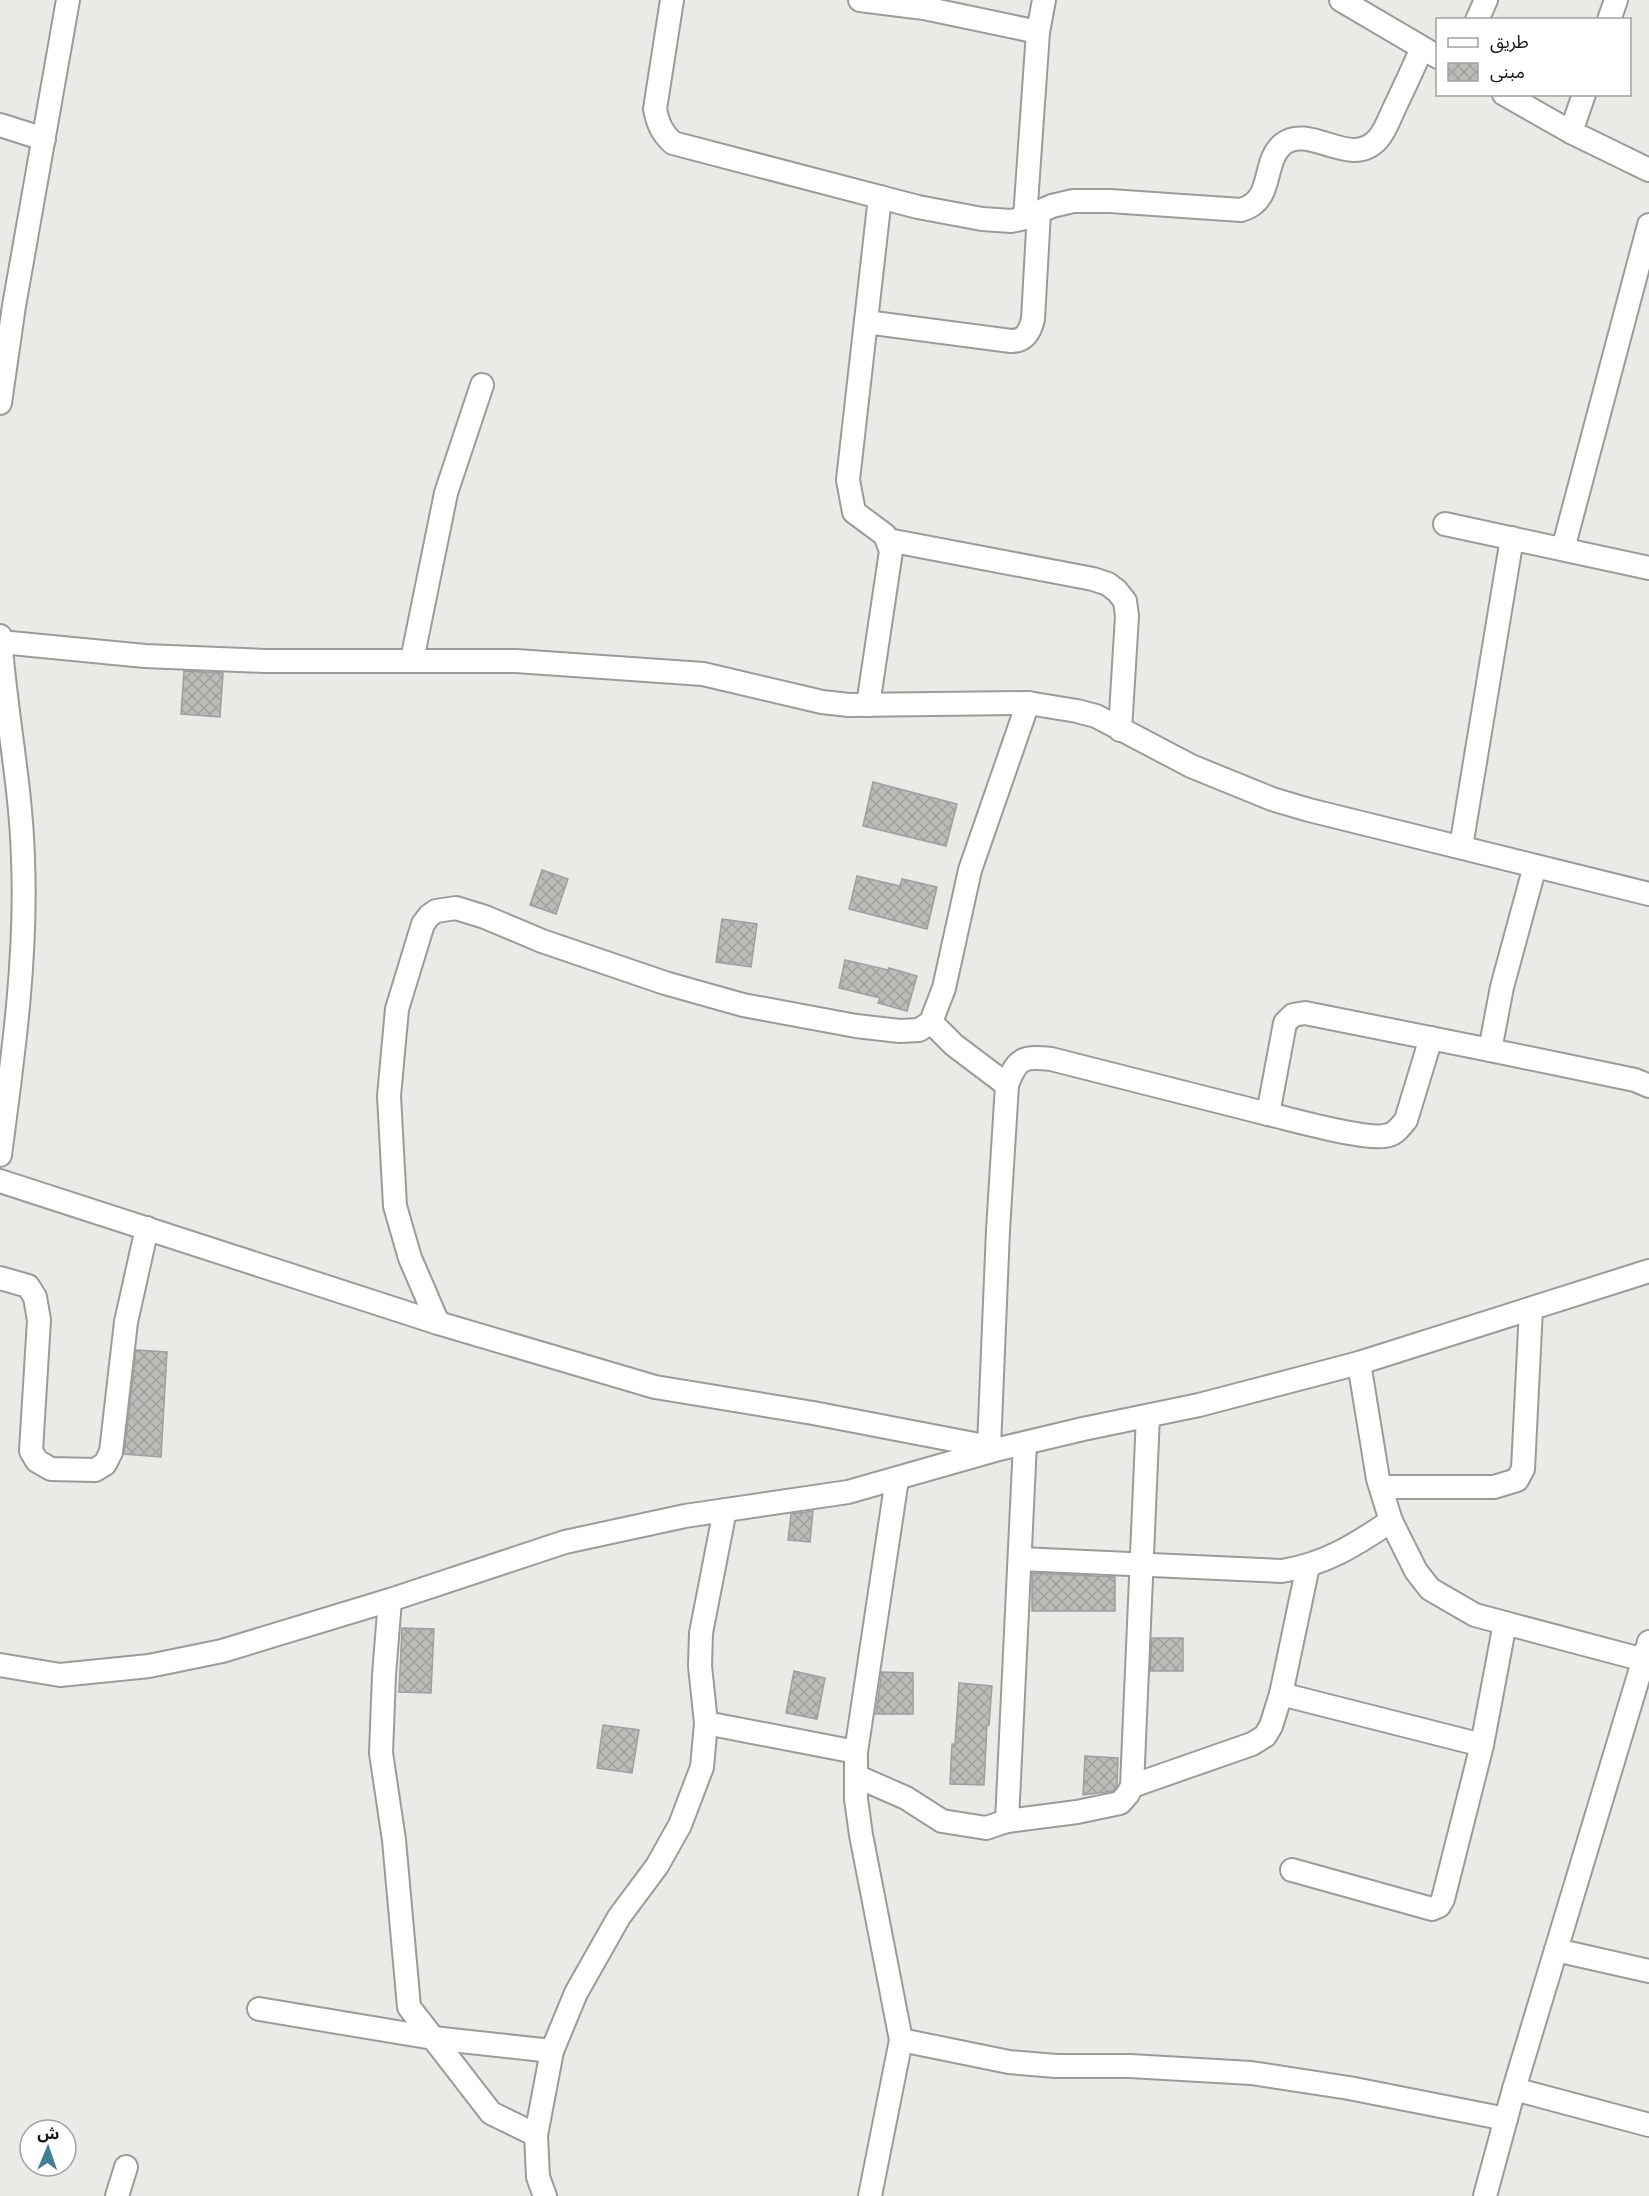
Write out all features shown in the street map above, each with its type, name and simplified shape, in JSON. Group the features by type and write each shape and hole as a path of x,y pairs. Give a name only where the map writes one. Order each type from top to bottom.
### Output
{"street":[{"path":"0,403 14,306 68,0"},
{"path":"672,0 656,98 657,119 664,135 673,143 918,207 982,219 1011,220 1073,201 1110,201 1241,210 1257,202 1280,147 1288,141 1300,139 1348,150 1358,150 1378,139 1430,53 1341,0"},
{"path":"860,0 924,8 1038,33"},
{"path":"866,322 1011,341 1018,341 1029,333 1033,320 1032,215 1038,33 1044,0"},
{"path":"1479,18 1486,0"},
{"path":"1610,18 1616,0"},
{"path":"1508,96 1571,132 1649,170"},
{"path":"1571,132 1583,96"},
{"path":"0,125 44,139"},
{"path":"868,705 891,551 888,540 854,512 848,480 880,197"},
{"path":"1563,549 1649,225"},
{"path":"412,660 446,493 482,385"},
{"path":"1445,524 1649,568"},
{"path":"1461,847 1512,537"},
{"path":"888,540 1073,574 1108,584 1117,591 1125,601 1127,616 1120,730"},
{"path":"0,636 23,857 24,904 12,1066 0,1155"},
{"path":"0,642 145,656 241,660 516,661 703,674 822,702 849,705 1028,703 1096,716 1191,766 1272,799 1339,818 1649,894"},
{"path":"438,1323 410,1258 395,1206 389,1096 397,1008 423,924 429,916 436,911 456,908 485,917 542,941 665,983 743,1005 856,1026 919,1030 931,1022 944,988 970,870 1028,703"},
{"path":"1490,1050 1502,987 1535,866"},
{"path":"1268,1114 1285,1023 1293,1015 1305,1013 1635,1080 1649,1086"},
{"path":"931,1022 954,1045 1007,1085"},
{"path":"994,1448 998,1230 1007,1085 1013,1069 1022,1059 1042,1058 1268,1114 1376,1137 1389,1136 1406,1120 1431,1038"},
{"path":"0,1181 438,1323 655,1387 813,1413 994,1448"},
{"path":"0,1278 28,1286 35,1297 39,1320 31,1451 37,1461 51,1470 95,1470 105,1464 111,1452 126,1322 147,1228"},
{"path":"0,1665 60,1675 149,1666 222,1651 390,1600 565,1542 685,1516 848,1492 994,1448 1199,1405 1359,1363 1649,1271"},
{"path":"1381,1486 1494,1487 1517,1480 1523,1469 1531,1309"},
{"path":"1359,1363 1381,1486 1391,1521 1416,1571 1430,1589 1475,1615 1646,1651 1514,2089 1485,2196"},
{"path":"856,1776 906,1798 942,1821 986,1828 1007,1821 1077,1812 1120,1803 1128,1794 1132,1786 1137,1703 1140,1565 1148,1416"},
{"path":"1007,1821 1025,1443"},
{"path":"870,2196 901,2040 861,1835 856,1752 897,1479"},
{"path":"545,2196 538,2177 536,2135 552,2051 576,1993 619,1917 657,1866 680,1825 702,1767 706,1723 700,1666 702,1633 725,1510"},
{"path":"1020,1559 1282,1571 1308,1566 1338,1553 1391,1521"},
{"path":"1132,1786 1252,1744 1265,1736 1271,1726 1281,1694 1308,1566"},
{"path":"390,1600 381,1754 394,1840 409,2007 490,2113 536,2135"},
{"path":"1292,1870 1432,1910 1439,1906 1443,1899 1482,1745 1505,1623"},
{"path":"1281,1694 1482,1745"},
{"path":"706,1723 856,1752"},
{"path":"1556,1950 1649,1971"},
{"path":"259,2009 433,2038 552,2051"},
{"path":"901,2040 1009,2062 1056,2066 1130,2066 1251,2073 1349,2088 1506,2119"},
{"path":"1514,2089 1649,2125"},
{"path":"117,2196 126,2167"}],"building":[{"path":"184,671 223,673 220,717 181,714"},
{"path":"873,782 957,804 946,846 863,826"},
{"path":"542,870 568,879 556,914 530,905"},
{"path":"857,876 900,886 902,879 937,887 927,929 849,909"},
{"path":"722,919 757,924 751,967 716,962"},
{"path":"845,960 917,976 907,1011 878,1003 880,998 839,988"},
{"path":"136,1350 167,1352 161,1457 124,1454"},
{"path":"813,1511 810,1542 788,1540 791,1514"},
{"path":"1032,1573 1115,1577 1115,1611 1032,1611"},
{"path":"402,1628 434,1629 431,1693 399,1692"},
{"path":"1152,1638 1183,1638 1183,1671 1150,1671"},
{"path":"794,1671 825,1678 817,1719 786,1713"},
{"path":"882,1672 913,1673 913,1714 876,1714"},
{"path":"959,1683 992,1686 989,1725 987,1725 984,1785 950,1784"},
{"path":"603,1725 639,1730 632,1773 597,1768"},
{"path":"1085,1756 1118,1758 1117,1786 1113,1791 1083,1795"}]}
